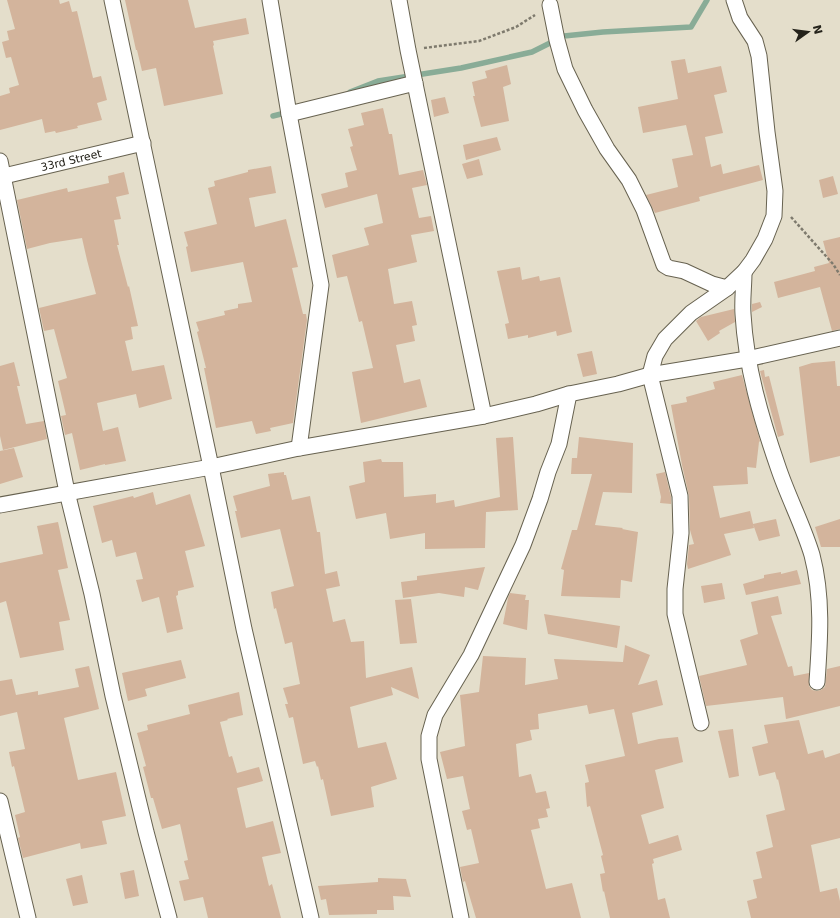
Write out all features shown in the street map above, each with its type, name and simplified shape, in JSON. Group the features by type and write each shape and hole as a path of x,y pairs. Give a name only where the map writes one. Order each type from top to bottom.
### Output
{"street":[{"path":"112,0 212,467 244,629 311,918"},
{"path":"270,0 289,114 321,285 299,448"},
{"path":"399,0 484,416"},
{"path":"701,723 674,614 674,589 681,533 680,496 650,375 655,356 665,339 691,313 727,288 744,272 765,239 774,216 775,191 759,56 755,41 740,18 734,0"},
{"path":"550,5 565,69 585,110 607,149 629,180 644,210 664,265 669,268 684,270 712,284 727,288"},
{"path":"289,114 415,84"},
{"name":"33rd Street","path":"2,177 143,143"},
{"path":"0,161 2,177 67,492 92,594 113,696 138,801 169,918"},
{"path":"744,272 743,313 747,359 778,469 802,525 812,556 819,598 820,639 817,682"},
{"path":"0,505 212,467 299,448 484,416 650,375 747,359 840,338"},
{"path":"461,918 429,759 428,736 436,715 471,654 523,545 559,444 569,394"},
{"path":"0,801 28,918"}],"path":[{"path":"408,50 479,41 516,27 550,5"},
{"path":"775,191 792,218 833,264 840,275"}],"building":[{"path":"7,0 59,0 60,4 69,1 72,12 77,11 93,78 101,76 107,100 97,103 102,120 56,133 55,131 45,133 42,119 0,130 0,96 10,93 9,88 19,85 11,57 6,58 2,42 9,40 7,31 15,29"},
{"path":"125,0 188,0 195,28 246,18 249,34 213,41 223,94 164,106 156,68 142,71"},
{"path":"685,59 688,73 721,66 727,92 714,95 723,133 705,137 711,167 721,164 723,174 759,165 763,180 699,197 700,201 655,213 646,195 678,187 672,159 693,155 686,125 643,133 638,107 678,99 671,61"},
{"path":"507,65 511,84 503,87 509,121 481,127 473,96 475,96 472,82 487,78 485,71"},
{"path":"445,97 449,113 434,117 431,100"},
{"path":"383,108 389,134 392,134 399,175 423,170 427,185 412,188 419,218 431,216 434,231 411,235 417,262 388,269 394,304 412,301 417,325 412,326 415,341 396,345 404,383 420,379 427,407 361,423 352,372 373,368 362,321 359,322 347,276 337,278 332,255 369,245 364,228 383,223 377,194 325,208 321,194 348,187 345,173 357,170 350,147 353,146 348,129 364,125 361,113"},
{"path":"497,137 501,150 466,160 463,145"},
{"path":"479,159 483,175 467,179 462,164"},
{"path":"271,166 276,193 249,198 255,227 286,219 298,267 292,268 303,314 306,314 307,320 293,423 270,428 271,431 256,434 252,421 216,428 204,368 206,368 196,322 225,315 224,311 238,308 238,304 252,302 243,262 191,272 186,247 188,246 184,232 217,224 208,188 215,186 214,181 248,172 248,170"},
{"path":"124,172 129,194 116,197 121,219 114,220 119,245 117,245 128,287 129,286 138,326 131,327 133,339 125,341 132,371 164,365 172,399 139,408 136,394 97,403 103,431 118,427 126,461 80,470 72,433 65,435 61,416 66,415 58,381 67,378 54,329 44,331 39,308 96,294 82,238 50,243 27,249 17,200 67,188 68,192 109,183 108,176"},
{"path":"833,176 838,194 823,198 819,180"},
{"path":"840,237 840,329 832,331 820,287 778,298 774,282 815,271 814,267 829,263 823,241"},
{"path":"520,267 522,280 539,276 540,281 560,277 572,332 557,336 556,331 528,338 528,335 508,339 505,324 509,323 497,271"},
{"path":"760,302 762,307 752,312 752,304"},
{"path":"734,309 735,322 719,331 720,333 708,341 696,321 701,317"},
{"path":"592,351 597,374 583,377 577,354"},
{"path":"835,361 837,386 840,386 840,456 810,463 799,367 812,363"},
{"path":"14,362 20,386 17,386 26,424 44,421 47,439 3,450 0,436 0,366"},
{"path":"764,370 765,377 769,376 784,435 778,437 760,371"},
{"path":"742,375 760,441 756,468 747,467 748,484 713,486 720,518 750,511 754,528 724,534 731,555 688,569 687,564 689,545 694,544 690,530 689,496 671,405 687,402 686,397 715,389 713,382"},
{"path":"513,437 518,510 486,512 485,548 425,549 425,533 390,539 386,513 356,519 349,486 365,482 363,462 381,459 382,462 403,462 404,497 436,494 436,503 454,500 455,507 500,497 496,438"},
{"path":"579,437 633,443 632,493 603,492 595,525 623,528 622,529 638,532 632,582 621,580 620,598 561,596 564,570 561,569 572,530 577,530 592,474 571,474 572,458 577,458"},
{"path":"14,448 23,477 0,484 0,451"},
{"path":"284,472 292,500 310,496 317,532 320,532 325,574 337,571 340,586 326,589 333,622 345,619 351,642 364,641 366,678 412,667 419,699 391,687 393,695 350,707 358,748 386,742 397,779 371,787 374,807 331,816 323,779 321,780 318,766 317,767 315,761 303,764 293,717 289,718 285,704 288,704 283,688 300,684 292,642 285,644 276,608 274,609 271,592 294,586 280,529 241,538 235,511 237,511 233,496 270,486 268,474"},
{"path":"665,472 671,497 671,504 660,503 661,497 656,474"},
{"path":"153,492 156,505 190,494 205,546 185,551 194,587 178,591 178,595 176,596 183,629 167,633 159,597 142,602 136,580 143,579 136,552 116,557 112,540 102,543 93,506 133,496 134,498"},
{"path":"776,519 780,536 759,541 753,524"},
{"path":"840,519 840,547 821,547 815,527"},
{"path":"58,522 68,568 58,570 70,620 59,622 64,650 20,658 6,601 0,603 0,563 43,554 37,526"},
{"path":"485,567 478,590 465,587 464,597 439,593 403,598 401,582 417,580 417,576"},
{"path":"797,570 801,584 746,595 743,584 764,578 764,575 781,572 781,574"},
{"path":"722,583 725,599 704,603 701,586"},
{"path":"510,593 526,595 525,600 529,600 527,630 503,624"},
{"path":"778,596 782,614 771,616 788,667 792,666 794,676 809,673 809,686 812,690 817,691 825,687 827,669 840,666 840,706 786,719 783,697 706,706 699,676 747,665 740,640 758,634 751,602"},
{"path":"411,599 417,643 400,644 395,600"},
{"path":"544,614 620,626 617,648 548,634"},
{"path":"625,645 650,655 638,685 657,680 663,705 632,713 638,744 659,739 678,737 683,762 655,770 664,808 641,815 649,844 678,835 682,850 653,859 654,863 652,864 658,900 665,898 670,918 610,918 600,874 605,873 601,856 603,855 590,806 587,807 585,783 589,782 585,765 625,756 614,709 589,714 587,705 538,714 539,729 530,730 532,740 516,744 519,777 531,774 536,793 546,791 550,808 546,809 548,817 538,819 540,828 531,830 546,889 572,883 581,918 476,918 465,881 463,882 460,867 479,863 471,829 467,830 462,811 470,809 463,776 447,779 440,752 465,746 460,695 479,692 483,656 526,658 525,685 558,679 554,659 623,662"},
{"path":"181,660 186,678 145,689 147,696 128,701 122,673"},
{"path":"89,666 99,709 64,718 78,780 116,772 126,816 102,821 107,844 81,849 80,843 23,858 18,838 20,837 15,815 25,812 14,766 12,767 9,752 25,749 17,712 0,716 0,681 12,679 16,695 38,691 38,695 79,687 75,669"},
{"path":"239,692 243,715 220,722 229,757 232,756 237,773 259,767 263,781 237,788 246,828 273,821 281,853 262,857 269,886 272,884 281,918 208,918 203,897 184,901 179,881 189,879 184,861 188,860 180,824 162,829 153,798 151,798 143,767 146,766 137,733 148,730 147,725 190,714 188,705"},
{"path":"799,720 808,754 823,750 825,758 840,753 840,838 811,845 820,892 837,888 840,901 840,918 751,918 747,901 757,898 753,880 762,878 756,852 773,847 766,815 785,810 775,772 759,776 752,747 768,743 764,725"},
{"path":"733,729 739,776 729,778 718,731"},
{"path":"134,870 139,896 125,899 120,873"},
{"path":"82,875 88,903 73,906 66,879"},
{"path":"378,878 406,879 411,897 393,896 394,910 377,910 377,914 329,915 326,899 321,900 318,886 378,882"}],"waterway":[{"path":"350,92 378,81 461,68 532,52 564,36 603,32 691,27 707,0"},
{"path":"273,116 289,112"}]}
